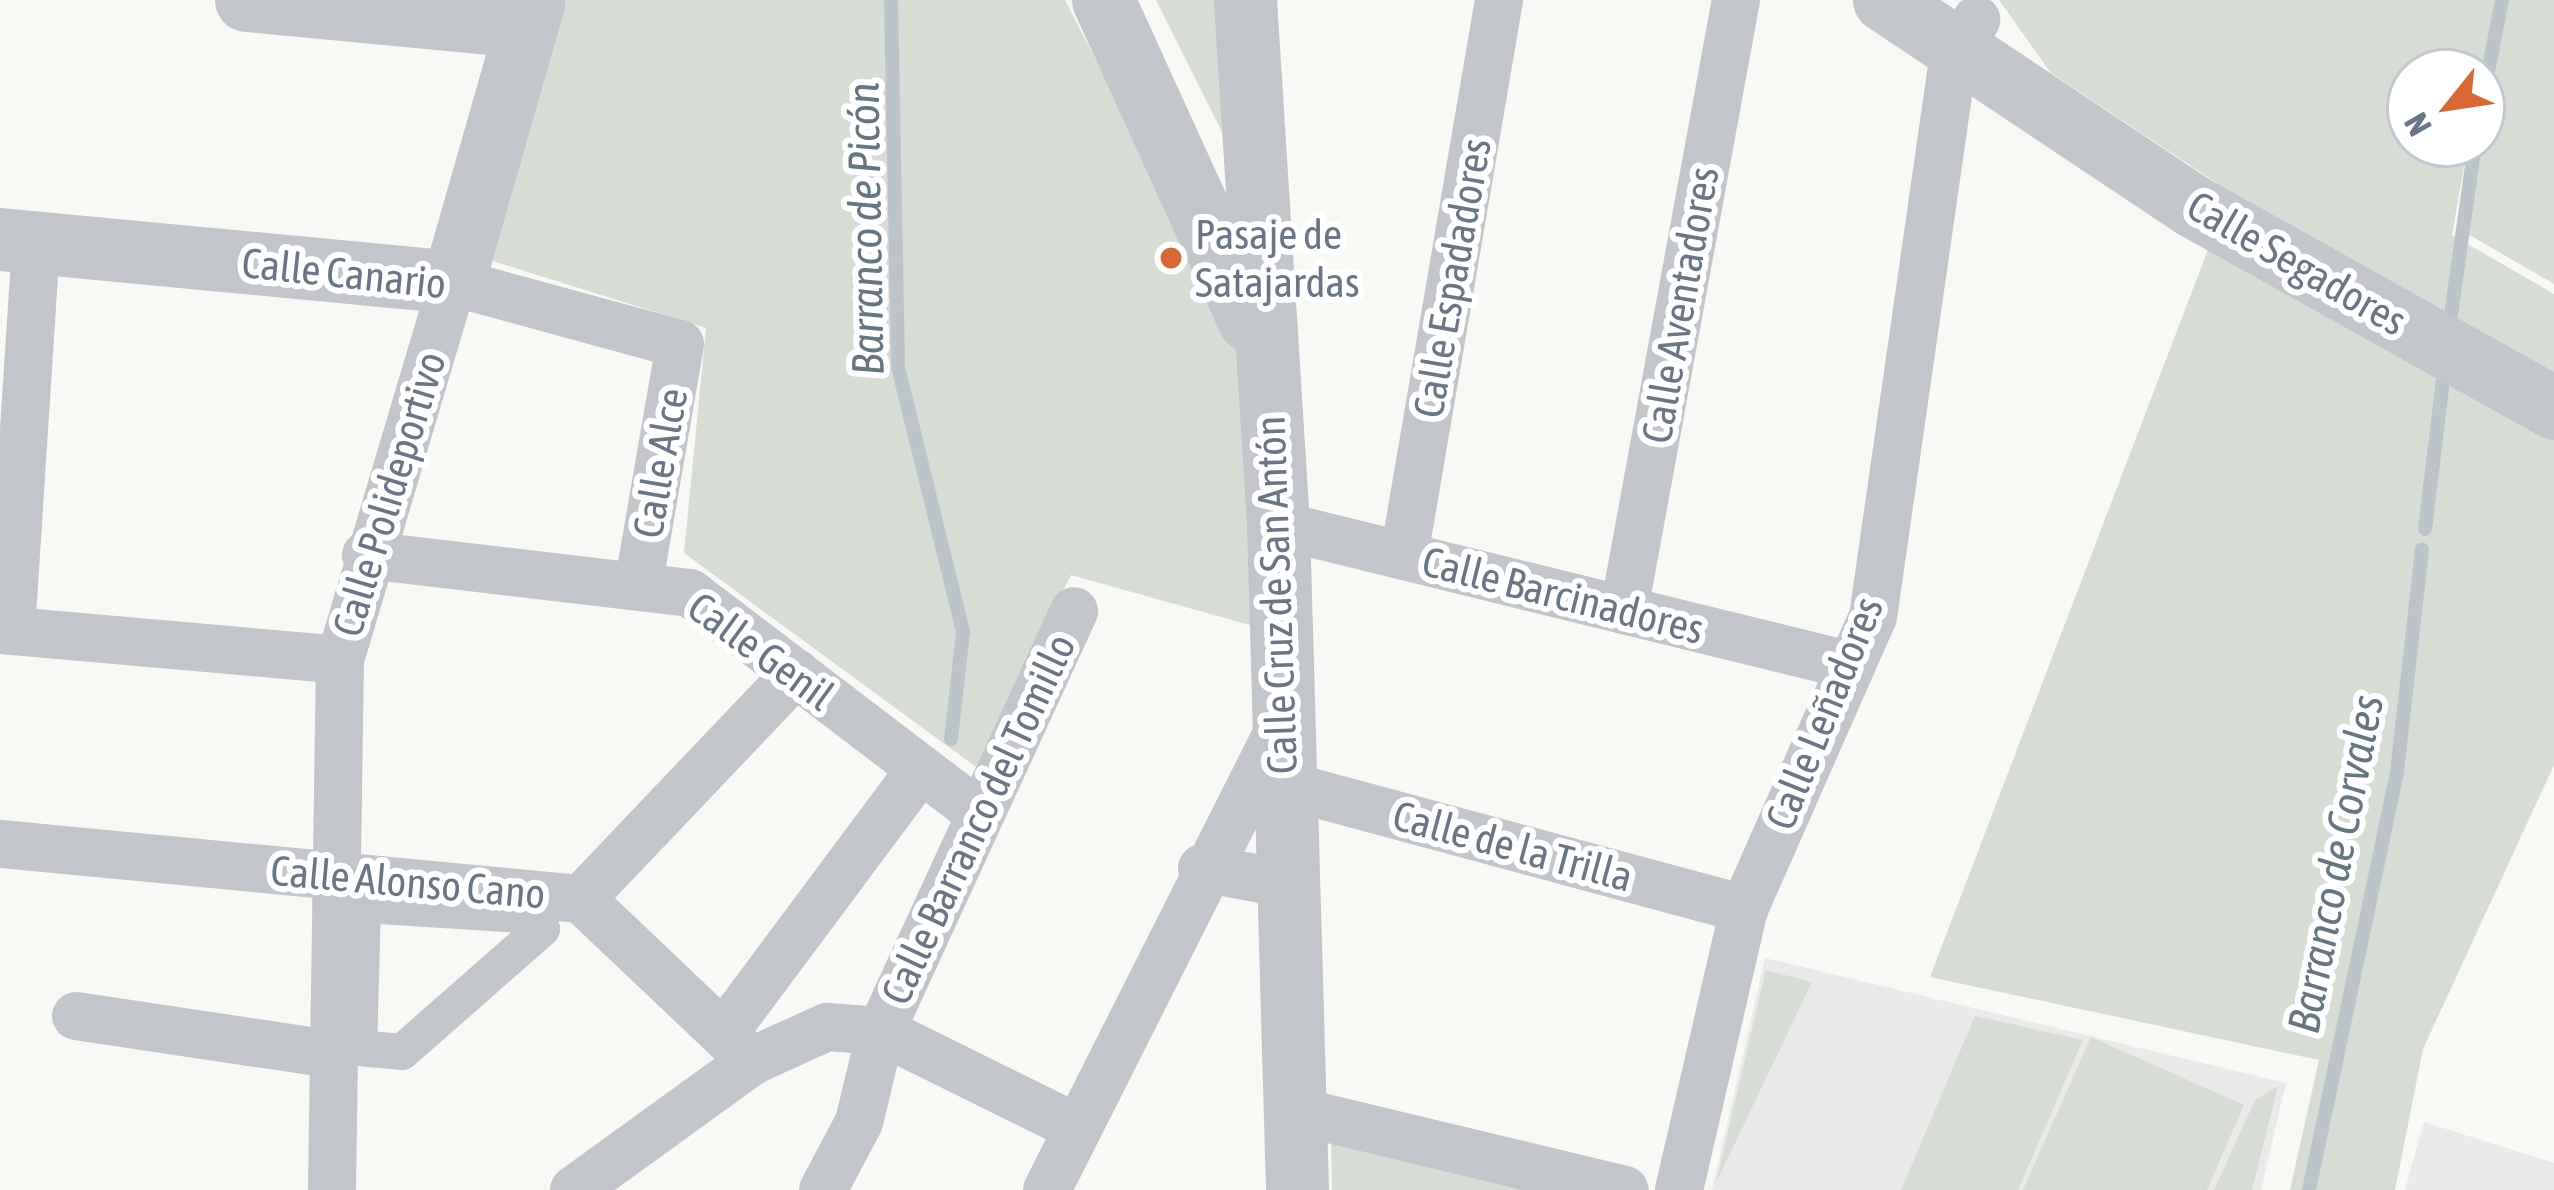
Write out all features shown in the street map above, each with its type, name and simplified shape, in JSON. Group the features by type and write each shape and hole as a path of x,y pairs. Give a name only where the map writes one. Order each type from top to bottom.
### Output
{"street":[{"path":"246,0 527,13"},
{"path":"1103,0 1223,199"},
{"path":"1223,199 1245,0"},
{"name":"Calle Espadadores","path":"1404,556 1499,0"},
{"name":"Calle Aventadores","path":"1624,610 1736,0"},
{"name":"Calle Segadores","path":"1884,0 1961,24 2048,103 2204,212 2554,409"},
{"name":"Calle Polideportivo","path":"332,1190 347,1052 340,878 340,660 366,555 453,282 527,13"},
{"name":"Calle Leñadores","path":"1679,1190 1744,909 1848,665 1874,617 1961,24"},
{"name":"Calle Cruz de San Antón","path":"1223,199 1268,357 1278,525 1282,884 1297,1190"},
{"path":"18,242 6,631 340,660"},
{"name":"Calle Canario","path":"18,242 453,282 680,344"},
{"name":"Calle Alce","path":"639,582 680,344"},
{"name":"Calle Barcinadores","path":"1278,525 1848,665"},
{"name":"Calle Genil","path":"366,555 639,582 690,593 980,814"},
{"name":"Calle Barranco del Tomillo","path":"738,1047 827,1028 881,1030 1074,610"},
{"path":"76,1016 410,1059 581,899 796,673"},
{"path":"1047,1190 1202,868 1282,754"},
{"name":"Calle de la Trilla","path":"1282,754 1744,909"},
{"name":"Calle Barranco del Tomillo","path":"574,1190 738,1047 921,770"},
{"name":"Calle Alonso Cano","path":"0,844 581,899 738,1047"},
{"path":"1202,868 1282,884"},
{"path":"363,905 543,920 480,994 402,1052 347,1052 363,905"},
{"path":"823,1190 859,1122 881,1030 1077,1127"},
{"path":"1292,1110 1624,1190"}],"shaded area":[{"path":"567,0 1065,0 1241,343 1264,629 1071,575 976,767 684,553 706,328 483,258"},
{"path":"1156,0 1225,0 1224,136"},
{"path":"1999,0 2495,0 2486,48 2386,48 2386,168 2464,168 2452,235 2554,294 2554,765 2423,1049 2395,1190 2290,1190 2319,1060 1930,977 2230,192 2051,73"},
{"path":"2508,0 2554,0 2554,284 2461,230 2474,168 2506,168 2506,48 2498,48"},
{"path":"1765,958 2286,1083 2261,1190 1712,1190"},
{"path":"1766,970 1812,982 1716,1183"},
{"path":"1975,1016 2083,1040 2018,1190 1901,1190"},
{"path":"2091,1037 2244,1105 2207,1190 2023,1190"},
{"path":"2278,1086 2252,1190 2214,1190 2255,1100"},
{"path":"2424,1122 2554,1163 2554,1190 2405,1190"},
{"path":"1331,1141 1550,1190 1332,1190"}],"waterway":[{"name":"Barranco de Picón","path":"891,0 898,367 963,632 951,739"},
{"name":"Barranco de Corvales","path":"2493,48 2502,0"},
{"name":"Barranco de Corvales","path":"2449,329 2472,168"},
{"name":"Barranco de Corvales","path":"2425,529 2445,363"},
{"name":"Barranco de Corvales","path":"2309,1190 2397,772 2422,549"}],"place":[{"name":"Pasaje de Satajardas","path":"1171,258"}]}
